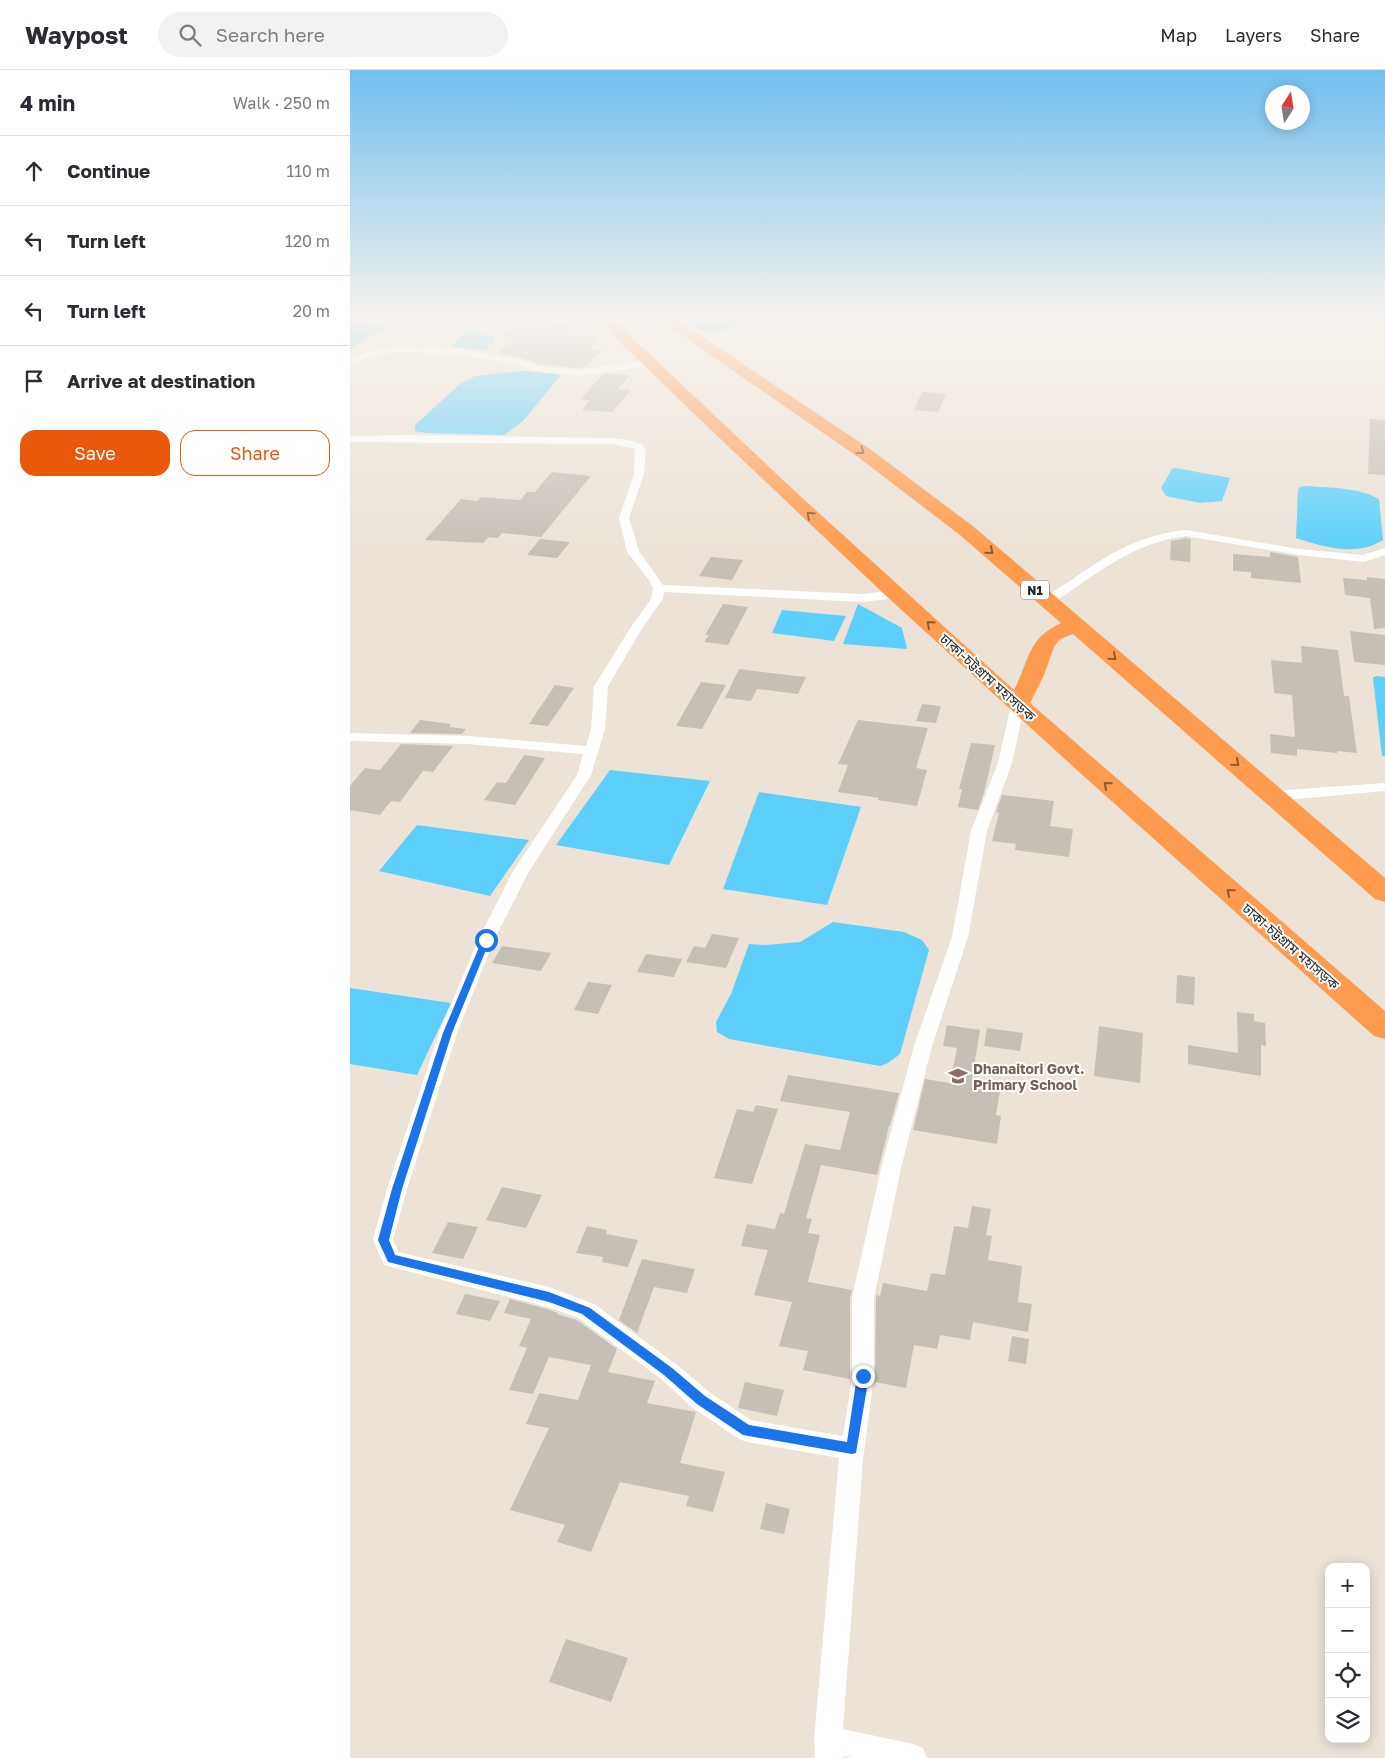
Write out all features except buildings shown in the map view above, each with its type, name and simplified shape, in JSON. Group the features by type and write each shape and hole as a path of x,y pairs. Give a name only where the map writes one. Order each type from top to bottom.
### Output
{"highway":[{"name":"ঢাকা-চট্টগ্রাম মহাসড়ক","path":"682,395 896,594 1090,770 1385,1028"},
{"name":"N1","path":"777,395 872,459 967,531 1385,893"},
{"path":"1018,704 1033,675 1044,645 1053,635 1076,624"}],"street":[{"path":"350,440 407,438 514,442 612,441 629,443 639,447 642,452 639,474 624,518 633,552 655,579 659,588 657,599 637,627 601,686 598,729 584,775 562,812 520,873 486,940 448,1033 397,1189 383,1240 391,1259 549,1297 586,1311 668,1371 701,1400 747,1431 852,1449"},
{"path":"1048,601 1122,550 1167,534 1186,533 1299,552 1364,559 1385,551"},
{"path":"659,588 862,598 896,594"},
{"path":"913,1758 828,1748 852,1449 863,1376 863,1298 891,1168 923,1046 960,937 979,831 1005,763 1018,704"},
{"path":"350,737 468,740 592,751"},
{"path":"1273,796 1385,787"}],"water":[{"path":"448,395 545,395 523,421 504,435 426,433 415,431 415,425"},
{"path":"1176,468 1230,478 1222,501 1200,503 1166,496 1161,488 1172,469"},
{"path":"1300,487 1353,490 1379,499 1383,540 1362,548 1340,549 1296,538 1298,490"},
{"path":"858,604 902,628 907,649 843,644"},
{"path":"782,610 846,616 834,641 772,633"},
{"path":"1376,676 1385,677 1385,756 1382,756 1373,678"},
{"path":"610,770 710,781 669,865 556,845"},
{"path":"759,792 861,807 827,905 723,889"},
{"path":"417,825 529,840 490,896 379,871"},
{"path":"833,922 904,932 922,940 929,950 900,1054 888,1063 880,1066 729,1039 717,1032 716,1022 731,994 749,944 766,945 800,942"},
{"path":"350,988 451,1003 417,1075 350,1064"}],"place":[{"name":"Dhanaitori Govt. Primary School","path":"958,1076"}],"route":[{"path":"486,940 448,1033 397,1189 383,1240 391,1259 549,1297 586,1311 668,1371 701,1400 747,1431 852,1449 863,1376"}]}
